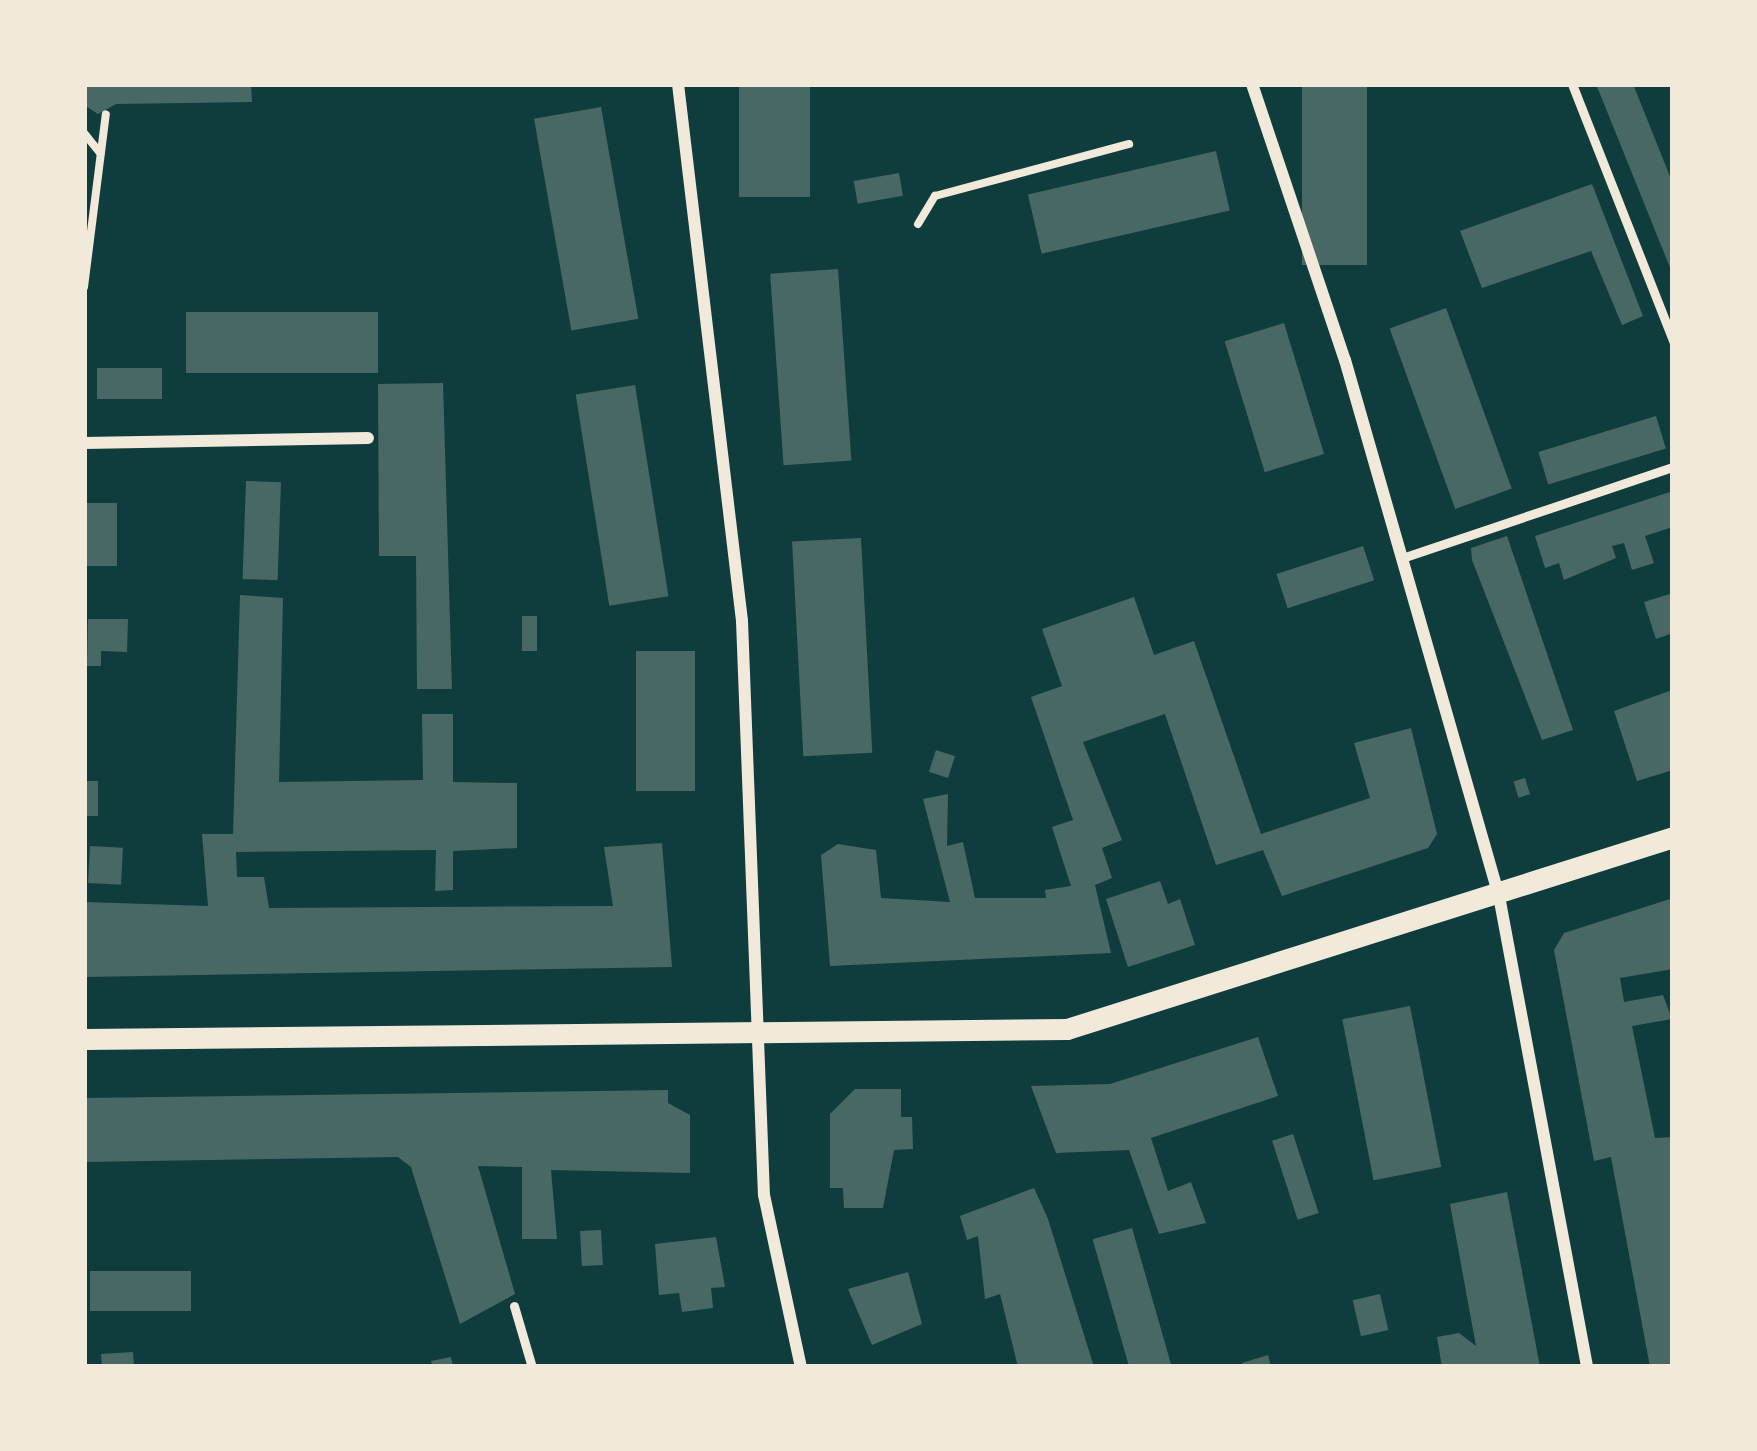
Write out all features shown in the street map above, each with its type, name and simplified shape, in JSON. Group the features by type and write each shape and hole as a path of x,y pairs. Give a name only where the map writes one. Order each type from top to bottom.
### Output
{"street":[{"path":"678,84 742,621 769,1245 801,1367"},
{"path":"1252,84 1405,556 1499,896 1587,1367"},
{"path":"84,443 368,438"},
{"path":"84,1039 762,1034 1095,1025 1673,837"}],"lane":[{"path":"1572,84 1673,341"},
{"path":"1405,556 1673,467"},
{"path":"514,1306 532,1367"}],"path":[{"path":"84,287 89,210 106,113"},
{"path":"84,133 101,154"},
{"path":"918,224 934,196 1129,144"}],"building":[{"path":"84,84 251,84 252,102 116,104 98,114 84,105"},
{"path":"739,84 810,84 810,197 739,197"},
{"path":"1302,84 1367,84 1367,265 1302,265"},
{"path":"1596,84 1633,84 1673,184 1673,275"},
{"path":"601,107 638,319 571,331 534,119"},
{"path":"1216,151 1230,210 1042,254 1028,194"},
{"path":"899,173 903,196 858,204 854,181"},
{"path":"1592,184 1643,316 1622,325 1591,251 1482,288 1460,231"},
{"path":"838,269 851,461 784,465 770,274"},
{"path":"1446,308 1512,488 1455,509 1390,329"},
{"path":"186,312 378,312 378,373 186,373"},
{"path":"1284,323 1324,454 1265,472 1225,341"},
{"path":"97,368 162,368 162,399 97,399"},
{"path":"443,383 452,689 417,689 416,556 379,556 378,384"},
{"path":"635,385 668,596 609,606 576,394"},
{"path":"1656,416 1666,449 1548,484 1538,452"},
{"path":"246,481 281,482 278,580 243,579"},
{"path":"1673,491 1673,527 1645,536 1654,563 1632,570 1624,543 1612,546 1616,558 1564,580 1559,563 1545,568 1535,536"},
{"path":"84,503 117,503 117,566 84,566"},
{"path":"1507,536 1573,730 1542,740 1472,560 1471,548"},
{"path":"861,538 872,753 803,756 792,542"},
{"path":"1363,546 1374,580 1288,608 1276,574"},
{"path":"1673,593 1673,633 1656,639 1644,602"},
{"path":"240,595 283,598 279,782 423,780 422,714 453,714 453,782 517,783 517,848 453,851 453,890 435,891 436,850 236,852 237,877 264,877 269,908 613,906 604,847 662,843 672,967 84,977 84,902 208,906 202,834 233,834"},
{"path":"1134,597 1154,655 1194,641 1261,834 1370,798 1354,743 1411,728 1437,834 1428,848 1282,896 1263,850 1216,865 1165,714 1083,742 1122,840 1102,848 1112,878 1095,885 1111,953 830,966 821,855 838,844 876,850 881,898 950,902 923,799 948,794 947,846 963,842 975,898 1046,898 1045,890 1071,886 1052,827 1073,820 1031,697 1062,686 1042,629"},
{"path":"522,616 537,616 537,651 522,651"},
{"path":"88,619 128,619 127,652 101,651 101,666 87,666"},
{"path":"636,651 695,651 695,791 636,791"},
{"path":"1672,690 1673,770 1637,781 1614,711"},
{"path":"936,750 955,756 948,778 929,772"},
{"path":"1525,778 1530,794 1518,798 1514,782"},
{"path":"84,781 98,781 98,816 84,816"},
{"path":"90,846 123,848 121,885 88,883"},
{"path":"1160,881 1168,904 1180,899 1195,945 1128,967 1106,899"},
{"path":"1673,898 1673,969 1620,978 1624,1002 1663,995 1672,1019 1632,1026 1655,1138 1673,1137 1673,1367 1650,1367 1611,1157 1594,1161 1554,950 1564,933"},
{"path":"1410,1006 1441,1167 1374,1180 1342,1019"},
{"path":"1258,1037 1278,1096 1151,1138 1168,1191 1191,1182 1206,1223 1159,1234 1129,1150 1056,1153 1031,1086 1110,1084"},
{"path":"855,1089 901,1089 901,1117 912,1117 913,1149 894,1150 883,1208 844,1208 843,1188 830,1188 830,1114"},
{"path":"668,1090 668,1103 690,1115 690,1173 551,1170 557,1239 522,1239 522,1167 478,1166 515,1294 460,1324 411,1167 398,1157 84,1162 84,1098"},
{"path":"1293,1134 1319,1213 1298,1220 1272,1141"},
{"path":"1034,1188 1094,1367 1018,1367 1000,1294 985,1299 978,1236 967,1240 960,1216"},
{"path":"1507,1192 1540,1367 1442,1367 1437,1337 1459,1333 1476,1346 1450,1204"},
{"path":"1132,1228 1172,1367 1129,1367 1093,1239"},
{"path":"601,1230 603,1265 582,1266 580,1231"},
{"path":"716,1237 725,1287 711,1288 713,1308 682,1312 679,1293 659,1295 655,1244"},
{"path":"90,1271 191,1271 191,1311 90,1311"},
{"path":"908,1272 922,1324 872,1345 848,1289"},
{"path":"1380,1294 1388,1330 1361,1336 1353,1300"},
{"path":"133,1352 134,1367 102,1367 101,1354"},
{"path":"1268,1355 1271,1367 1243,1367 1242,1363"},
{"path":"451,1357 453,1367 433,1367 431,1361"}]}
